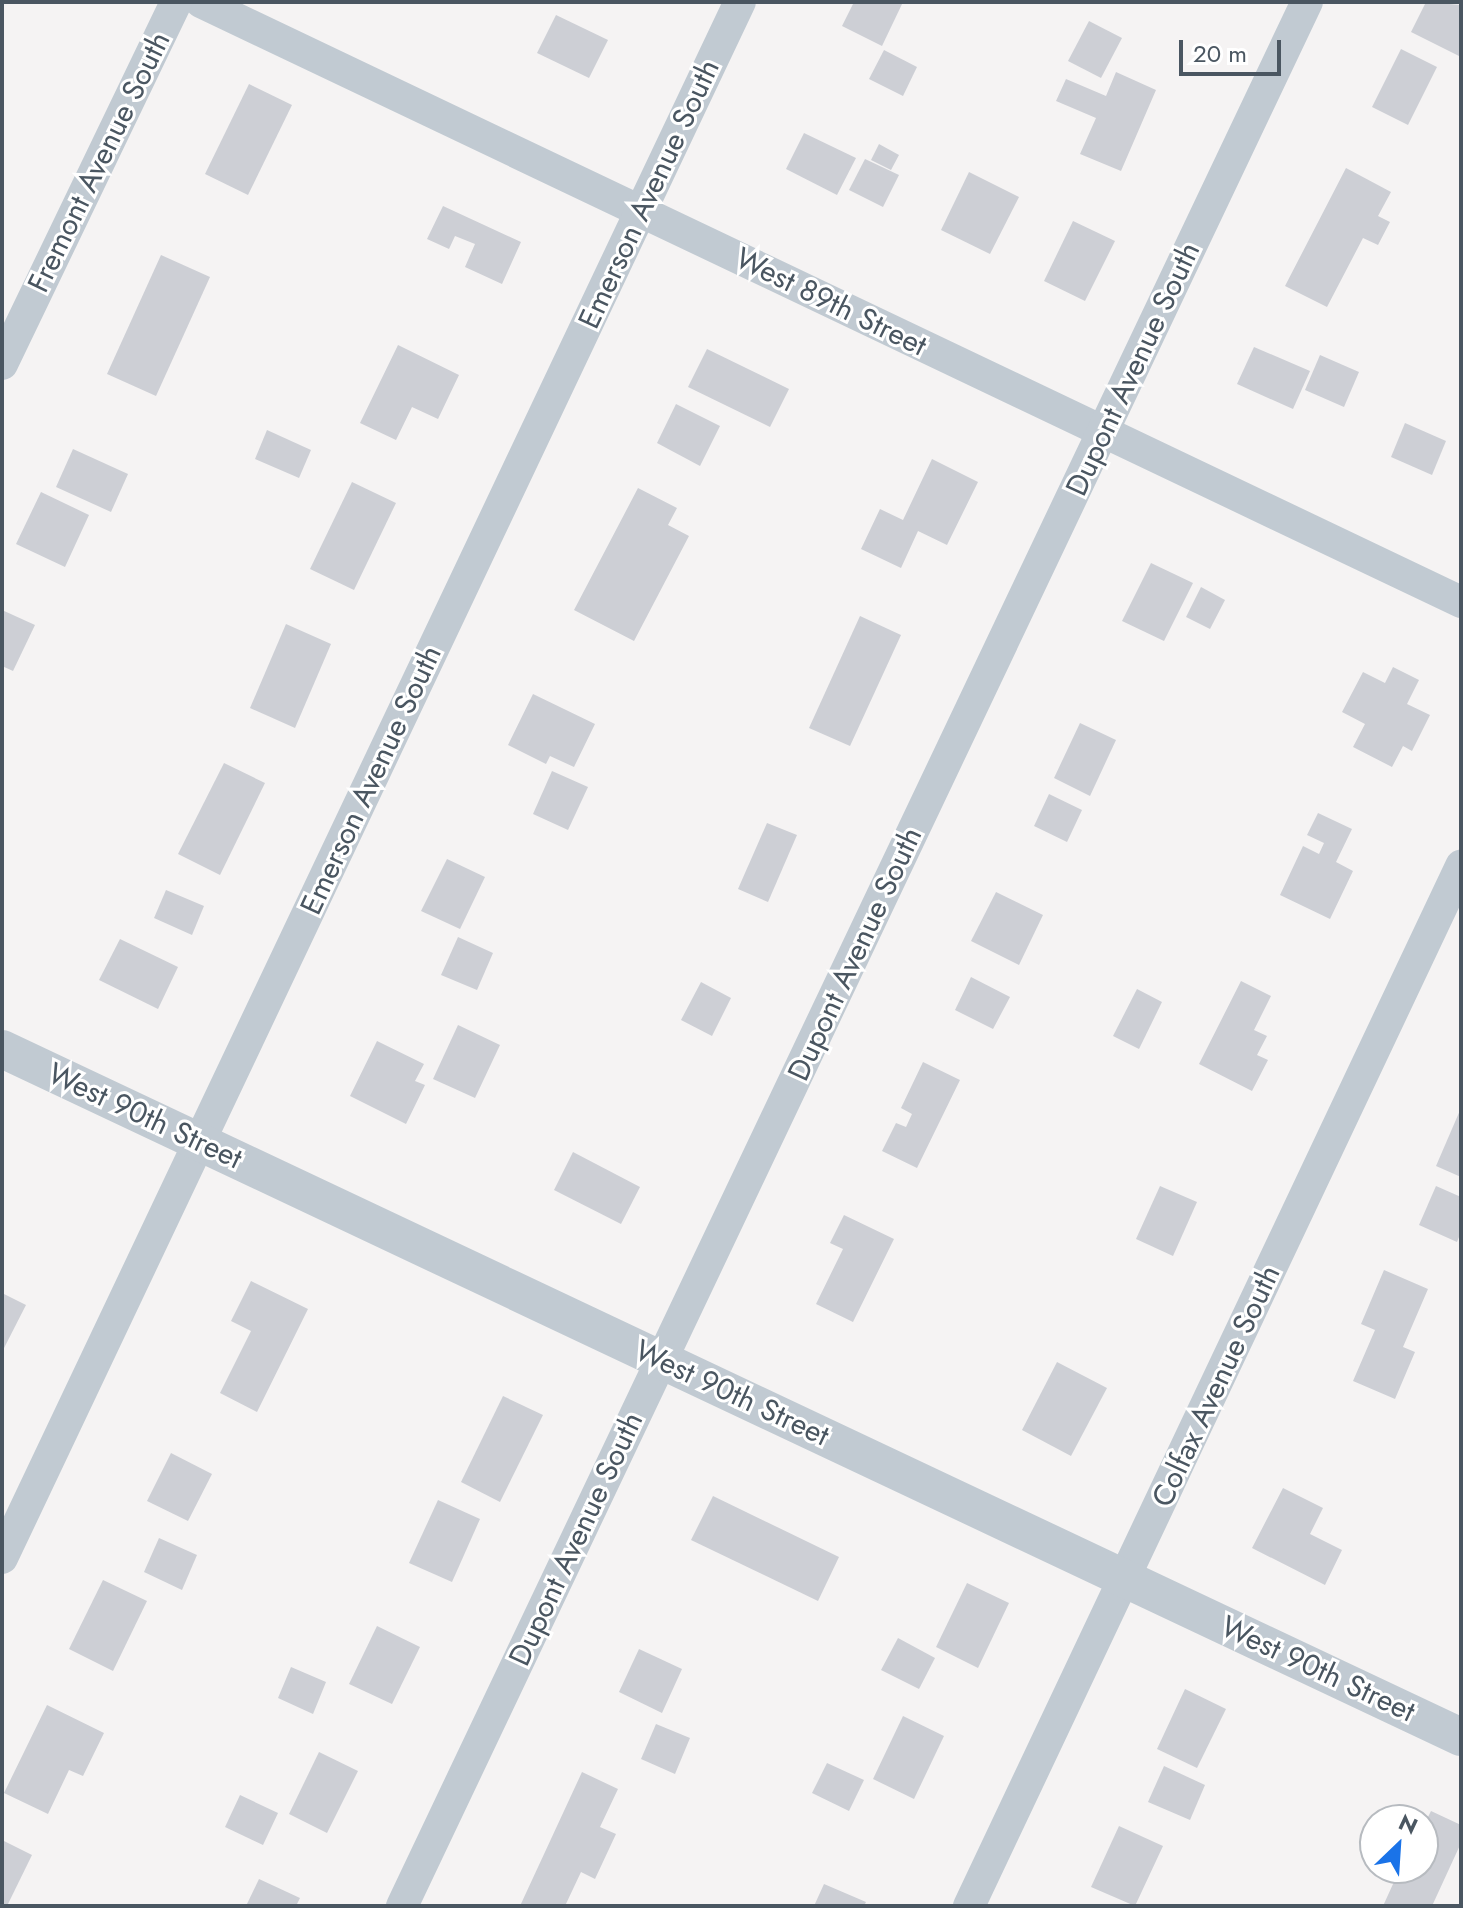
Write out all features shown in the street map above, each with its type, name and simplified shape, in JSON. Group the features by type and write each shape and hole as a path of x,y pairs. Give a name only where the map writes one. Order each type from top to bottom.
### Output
{"street":[{"name":"Fremont Avenue South","path":"2,364 176,2"},
{"name":"West 89th Street","path":"201,2 1461,602"},
{"name":"Emerson Avenue South","path":"2,1558 740,2"},
{"name":"Dupont Avenue South","path":"402,1906 1307,2"},
{"name":"Colfax Avenue South","path":"969,1906 1461,866"},
{"name":"West 90th Street","path":"2,1049 1461,1737"}],"building":[{"path":"854,2 903,2 882,46 842,26"},
{"path":"1426,2 1461,5 1461,57 1411,32"},
{"path":"556,15 608,40 589,78 537,53"},
{"path":"1089,21 1122,38 1101,78 1068,61"},
{"path":"1401,49 1437,67 1408,125 1372,107"},
{"path":"884,50 917,67 903,96 869,79"},
{"path":"1116,72 1156,90 1121,171 1080,154 1096,118 1056,101 1066,79 1106,96"},
{"path":"249,84 292,105 248,195 205,174"},
{"path":"804,133 856,158 837,195 786,169"},
{"path":"879,144 899,155 891,170 871,160"},
{"path":"865,159 899,175 883,207 849,190"},
{"path":"1346,168 1391,192 1378,216 1390,222 1378,245 1363,238 1327,307 1285,286"},
{"path":"969,172 1019,197 990,254 941,230"},
{"path":"443,206 521,242 502,284 465,267 475,244 455,236 449,249 427,239"},
{"path":"1073,221 1115,241 1085,301 1044,281"},
{"path":"161,255 210,277 156,396 107,374"},
{"path":"398,345 459,375 438,419 412,407 396,440 360,423"},
{"path":"1254,347 1310,371 1293,409 1237,384"},
{"path":"707,349 789,389 770,427 688,387"},
{"path":"1320,355 1359,372 1344,407 1305,390"},
{"path":"676,404 720,426 700,466 657,443"},
{"path":"1405,423 1446,441 1432,475 1391,457"},
{"path":"267,430 311,450 299,478 255,459"},
{"path":"73,449 128,474 111,512 56,487"},
{"path":"932,459 978,482 947,545 918,531 901,568 861,549 880,509 903,520"},
{"path":"352,482 396,503 354,590 310,569"},
{"path":"638,488 677,508 668,525 689,536 634,641 574,610"},
{"path":"41,492 89,515 65,567 16,544"},
{"path":"1151,563 1193,583 1164,641 1122,621"},
{"path":"1201,587 1225,600 1210,629 1186,617"},
{"path":"2,610 35,625 13,671 2,666"},
{"path":"860,616 901,635 850,746 809,728"},
{"path":"286,624 331,644 295,728 250,708"},
{"path":"1393,667 1419,680 1407,704 1430,715 1412,751 1403,746 1392,767 1353,747 1365,724 1342,712 1363,672 1385,683"},
{"path":"533,694 595,724 574,767 550,756 546,764 508,745"},
{"path":"1080,723 1116,740 1090,796 1054,778"},
{"path":"224,763 265,783 220,875 178,854"},
{"path":"552,771 588,787 568,830 533,814"},
{"path":"1049,794 1082,810 1067,842 1034,826"},
{"path":"1318,813 1352,829 1336,862 1353,871 1330,919 1280,895 1303,846 1319,854 1324,843 1307,835"},
{"path":"767,823 797,835 768,902 738,889"},
{"path":"447,859 485,877 460,929 421,911"},
{"path":"166,890 204,906 192,935 154,918"},
{"path":"996,892 1043,915 1019,965 971,941"},
{"path":"458,937 493,953 477,990 441,975"},
{"path":"120,939 178,967 158,1009 99,980"},
{"path":"971,977 1010,997 993,1029 955,1010"},
{"path":"1241,981 1271,996 1254,1030 1267,1036 1257,1055 1268,1060 1252,1091 1199,1064"},
{"path":"701,982 731,998 712,1036 681,1020"},
{"path":"1137,989 1162,1002 1139,1049 1113,1036"},
{"path":"458,1025 500,1045 475,1098 433,1079"},
{"path":"377,1041 424,1064 415,1081 425,1085 406,1124 350,1096"},
{"path":"923,1062 960,1080 917,1168 882,1151 896,1123 906,1127 912,1114 901,1108"},
{"path":"1461,1108 1461,1177 1436,1166"},
{"path":"573,1152 640,1187 621,1224 554,1190"},
{"path":"1160,1186 1197,1202 1173,1256 1136,1239"},
{"path":"1436,1186 1461,1197 1461,1232 1457,1242 1419,1225"},
{"path":"844,1215 894,1239 853,1322 816,1304 843,1249 830,1243"},
{"path":"1384,1270 1428,1289 1403,1347 1415,1352 1395,1399 1353,1381 1375,1330 1361,1324"},
{"path":"251,1281 308,1309 257,1412 220,1393 251,1331 231,1321"},
{"path":"2,1293 26,1305 2,1352"},
{"path":"1057,1362 1107,1388 1071,1456 1022,1430"},
{"path":"503,1396 543,1415 500,1502 461,1482"},
{"path":"171,1453 212,1474 188,1521 147,1501"},
{"path":"1283,1488 1323,1508 1310,1534 1342,1550 1325,1585 1252,1548"},
{"path":"713,1496 839,1557 818,1601 691,1540"},
{"path":"438,1500 480,1519 452,1582 409,1563"},
{"path":"159,1538 197,1555 182,1590 144,1572"},
{"path":"103,1580 147,1601 113,1671 69,1649"},
{"path":"967,1583 1009,1603 978,1668 936,1647"},
{"path":"377,1626 420,1647 392,1704 349,1684"},
{"path":"898,1638 935,1658 919,1689 881,1670"},
{"path":"639,1649 682,1669 662,1713 619,1692"},
{"path":"291,1667 326,1682 313,1714 278,1698"},
{"path":"1185,1689 1226,1709 1197,1768 1157,1749"},
{"path":"47,1705 104,1733 83,1776 69,1770 48,1814 4,1793"},
{"path":"903,1716 944,1736 914,1799 873,1779"},
{"path":"656,1724 690,1738 675,1774 641,1759"},
{"path":"319,1752 358,1771 327,1833 289,1814"},
{"path":"827,1763 864,1780 849,1811 812,1793"},
{"path":"1164,1766 1205,1785 1190,1820 1148,1802"},
{"path":"582,1772 618,1789 600,1827 616,1834 595,1879 581,1872 565,1906 520,1906"},
{"path":"240,1795 278,1813 263,1845 225,1827"},
{"path":"1439,1815 1461,1825 1461,1843 1432,1906 1383,1906 1393,1884 1439,1884"},
{"path":"1119,1826 1163,1846 1135,1906 1091,1887"},
{"path":"2,1840 32,1855 7,1906 2,1906"},
{"path":"259,1879 300,1898 296,1906 246,1906"},
{"path":"824,1884 866,1902 864,1906 814,1906"}]}
